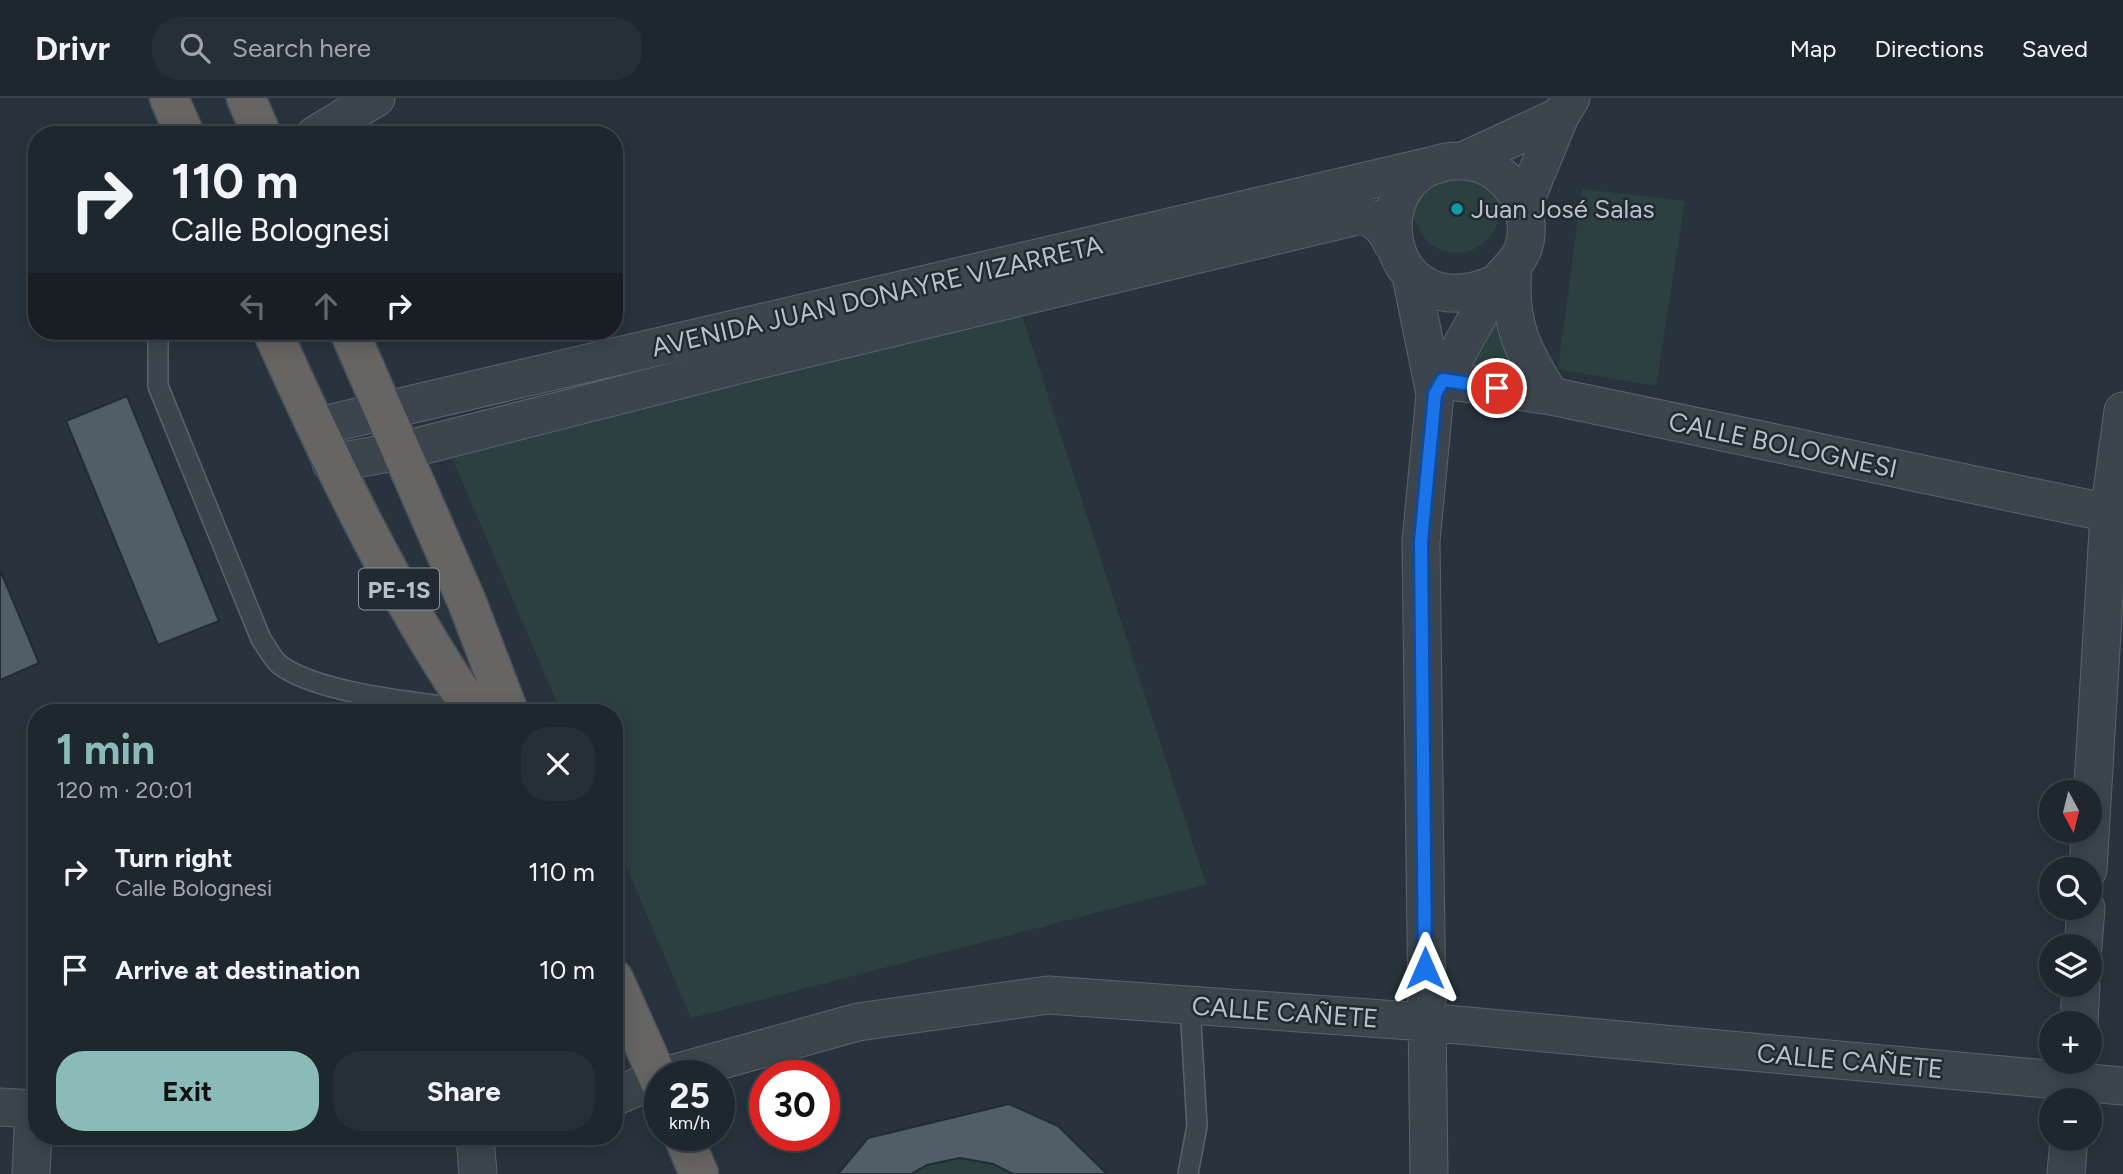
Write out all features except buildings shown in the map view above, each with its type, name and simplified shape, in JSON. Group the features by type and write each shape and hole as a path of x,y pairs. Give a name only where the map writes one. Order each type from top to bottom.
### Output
{"highway":[{"path":"169,98 182,126"},
{"path":"246,98 257,126"},
{"name":"PE-1S","path":"276,340 331,463 418,625 485,704"},
{"name":"PE-1S","path":"353,340 467,602 489,704"},
{"path":"623,998 652,1060"},
{"path":"689,1151 699,1174"}],"street":[{"path":"330,126 376,98"},
{"path":"1429,1174 1421,541 1439,387 1411,276 1392,243 1391,218 1400,194 1417,175 1451,162 1565,107"},
{"path":"1523,206 1565,107"},
{"path":"1439,387 1505,275 1524,248 1527,227 1523,206 1513,188 1499,175 1482,165 1451,162"},
{"name":"AVENIDA JUAN DONAYRE VIZARRETA","path":"315,427 1451,162"},
{"name":"AVENIDA JUAN DONAYRE VIZARRETA","path":"331,463 401,451 762,359 1361,215 1373,219 1386,229 1392,243"},
{"path":"1411,276 1430,289 1452,295 1476,293 1505,275"},
{"path":"1505,275 1519,341 1551,396"},
{"path":"757,323 762,359"},
{"name":"CALLE BOLOGNESI","path":"1439,387 1551,396 2116,514"},
{"path":"2089,857 2123,411"},
{"name":"CALLE CAÑETE","path":"724,1060 858,1022 1048,995 1425,1021 2123,1086"},
{"name":"CALLE CAÑETE","path":"623,1093 644,1085"},
{"path":"23,1108 31,1174"},
{"path":"476,1145 478,1174"},
{"path":"2066,1174 2068,1151"}],"lane":[{"path":"158,340 158,386 261,639 279,665 311,679 359,692 442,704"},
{"path":"1188,1174 1197,1126 1190,1006"}],"green space":[{"path":"1461,163 1502,200 1498,222 1488,239 1474,249 1458,253 1442,251 1428,242 1417,226 1412,204"},
{"path":"1582,189 1685,201 1656,386 1558,369"},
{"path":"1020,309 1206,884 691,1018 623,859 623,704 558,704 447,446"},
{"path":"1496,313 1523,377 1468,370"},
{"path":"960,1158 993,1164 1013,1174 911,1174 927,1165"}],"place":[{"name":"Juan José Salas","path":"1457,209"}],"route":[{"path":"1425,968 1421,541 1435,394 1443,380 1497,388"}]}
